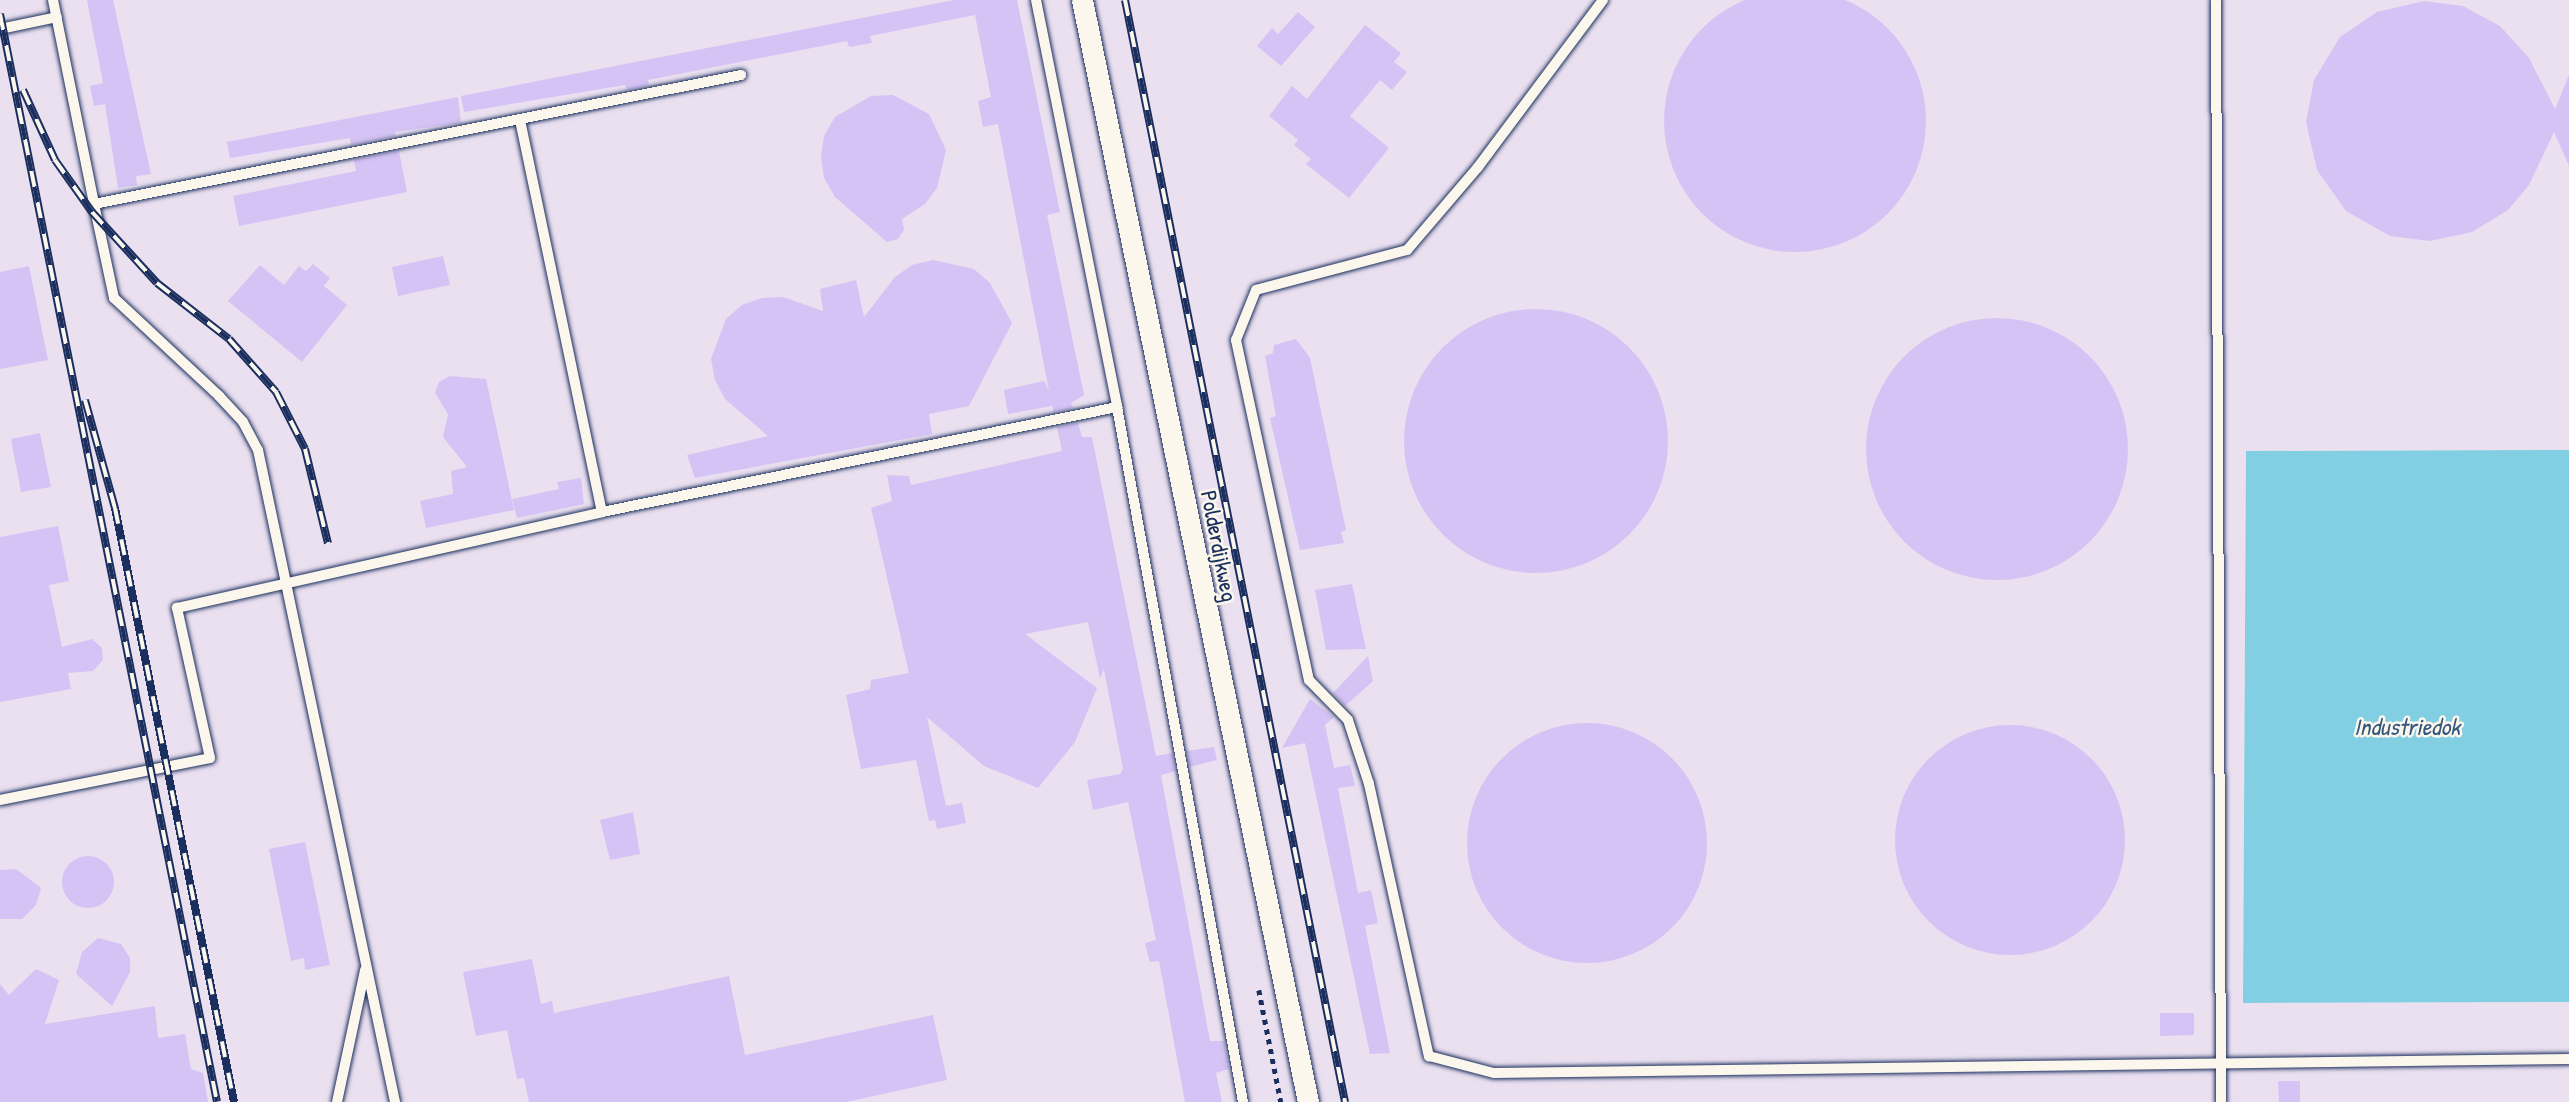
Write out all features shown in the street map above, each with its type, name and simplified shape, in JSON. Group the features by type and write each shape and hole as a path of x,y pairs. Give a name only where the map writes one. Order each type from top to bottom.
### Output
{"street":[{"name":"Polderdijkweg","path":"1082,0 1308,1102"}],"lane":[{"path":"53,0 114,298 219,396 243,422 258,450 395,1102"},
{"path":"1036,0 1117,407 1243,1102"},
{"path":"1603,0 1478,167 1407,250 1256,290 1236,340 1309,680 1348,720 1369,784 1429,1056 1494,1073 2221,1060 2569,1059"},
{"path":"2216,0 2221,1102"},
{"path":"0,29 57,18"},
{"path":"94,204 741,75"},
{"path":"520,120 602,512"},
{"path":"0,800 210,758 177,608 602,512 1117,407"},
{"path":"337,1102 366,964"}],"shaded area":[{"path":"0,0 2569,0 2569,450 2246,451 2243,1003 2569,1002 2569,1102 0,1102"}],"water":[{"name":"Industriedok","path":"2569,450 2569,1002 2243,1003 2246,451"}],"building":[{"path":"1795,-10 1821,-7 1845,0 1868,12 1888,28 1904,48 1916,71 1923,95 1926,121 1923,147 1916,171 1904,194 1888,214 1868,230 1845,242 1821,249 1795,252 1769,249 1745,242 1722,230 1702,214 1686,194 1674,171 1667,147 1664,121 1667,95 1674,71 1686,48 1702,28 1722,12 1745,0 1769,-7"},
{"path":"87,0 113,0 151,174 136,176 137,185 118,188 105,104 94,106 90,86 103,83"},
{"path":"954,0 1017,0 1060,212 1047,215 1084,395 1071,403 1073,408 1054,412 1052,406 1008,414 1004,390 1044,381 1049,391 998,124 983,127 978,101 991,97 975,15 870,36 872,43 849,47 847,41 648,80 649,85 627,90 625,85 464,112 461,96"},
{"path":"2424,1 2463,6 2500,26 2529,58 2555,109 2569,75 2569,166 2554,132 2529,185 2508,210 2472,232 2430,241 2390,236 2346,211 2317,170 2306,122 2314,80 2340,37 2377,12"},
{"path":"1298,12 1315,27 1281,66 1257,46 1272,28 1278,34"},
{"path":"1365,25 1401,53 1394,62 1407,72 1392,90 1380,80 1350,116 1389,148 1349,198 1306,164 1311,159 1294,145 1298,140 1269,116 1292,86 1307,99"},
{"path":"893,95 929,114 946,150 937,188 925,204 902,219 904,230 898,239 887,242 835,197 824,178 821,157 824,136 835,117 871,96"},
{"path":"458,97 461,123 395,132 395,136 351,145 350,138 230,158 227,142"},
{"path":"399,151 407,192 239,226 233,196 356,171 354,160"},
{"path":"443,256 450,285 398,296 392,267"},
{"path":"933,260 974,269 990,283 1012,323 969,406 929,414 932,434 695,478 687,455 768,436 725,399 715,380 711,359 726,319 742,305 762,298 783,297 823,311 820,289 856,280 864,317 895,277 912,265"},
{"path":"313,264 330,278 324,286 347,305 302,362 228,301 260,265 284,285 299,266 306,271"},
{"path":"29,266 48,360 0,369 0,272"},
{"path":"1536,309 1562,312 1586,319 1620,339 1638,357 1658,391 1665,415 1668,441 1665,467 1658,491 1638,525 1620,543 1586,563 1562,570 1536,573 1510,570 1486,563 1452,543 1434,525 1414,491 1407,467 1404,441 1407,415 1414,391 1434,357 1452,339 1486,319 1510,312"},
{"path":"1997,318 2047,328 2070,340 2098,366 2118,399 2128,449 2118,499 2106,522 2080,550 2047,570 1997,580 1947,570 1924,558 1896,532 1876,499 1866,449 1876,399 1888,376 1914,348 1947,328"},
{"path":"1296,339 1310,358 1346,530 1341,532 1344,543 1300,550 1270,418 1276,416 1265,356 1273,353 1274,345"},
{"path":"450,376 486,379 514,510 426,528 420,501 453,494 451,471 467,467 443,437 448,414 435,393 439,382"},
{"path":"1078,423 1082,437 1092,437 1156,756 1172,753 1175,771 1161,775 1210,1041 1224,1041 1229,1069 1216,1073 1222,1102 1185,1102 1159,961 1150,962 1145,943 1156,940 1128,802 1093,810 1087,780 1120,774 1123,769 1104,669 1100,678 1088,622 1025,634 1097,688 1075,742 1038,788 984,766 927,717 946,806 962,803 966,823 937,829 935,820 929,821 916,760 861,769 846,695 870,689 871,680 909,673 871,508 892,501 887,475 909,476 911,485 1062,451 1057,427"},
{"path":"40,433 51,487 21,492 11,439"},
{"path":"581,478 584,504 517,518 512,499 559,489 557,482"},
{"path":"58,526 69,581 49,585 62,647 92,639 102,648 103,660 93,671 68,673 71,689 0,702 0,537"},
{"path":"1352,584 1366,649 1326,650 1315,590"},
{"path":"1368,656 1373,681 1345,706 1333,693"},
{"path":"1310,699 1334,717 1325,725 1334,768 1350,765 1355,786 1338,788 1358,893 1371,890 1378,923 1365,926 1390,1053 1370,1054 1305,743 1282,748"},
{"path":"1587,723 1610,725 1633,732 1654,743 1672,758 1687,776 1698,797 1705,820 1705,866 1698,889 1687,910 1672,928 1654,943 1633,954 1610,961 1587,963 1564,961 1541,954 1520,943 1502,928 1487,910 1476,889 1469,866 1467,843 1469,820 1476,797 1487,776 1502,758 1520,743 1541,732 1564,725"},
{"path":"1999,725 2021,725 2064,738 2083,751 2099,767 2112,786 2120,807 2125,840 2123,862 2112,894 2099,913 2083,929 2064,942 2043,950 2021,955 1999,955 1956,942 1937,929 1921,913 1908,894 1900,873 1895,851 1895,829 1908,786 1921,767 1937,751 1956,738 1977,730"},
{"path":"1214,747 1217,760 1190,767 1187,751"},
{"path":"633,812 640,854 610,860 600,820"},
{"path":"305,842 330,965 305,970 304,958 291,961 269,849"},
{"path":"88,856 107,863 114,882 107,901 88,908 69,901 62,882 69,863"},
{"path":"16,869 41,888 36,905 22,919 0,919 0,870"},
{"path":"98,938 121,944 130,958 130,972 112,1006 76,974 82,952"},
{"path":"532,959 541,1004 552,1001 554,1013 729,976 745,1055 933,1015 947,1080 846,1102 529,1102 524,1078 517,1079 507,1030 476,1036 463,972"},
{"path":"36,969 59,980 45,1024 155,1006 158,1038 185,1034 191,1069 203,1073 208,1102 0,1102 0,984 9,995"},
{"path":"2160,1013 2194,1013 2194,1035 2160,1036"},
{"path":"2278,1081 2300,1081 2300,1102 2279,1102"}],"railway":[{"path":"1125,0 1345,1102"},
{"path":"0,14 217,1102"},
{"path":"23,90 55,160 92,212 157,283 229,339 276,392 305,449 328,543"},
{"path":"85,400 115,508 234,1102"}]}
